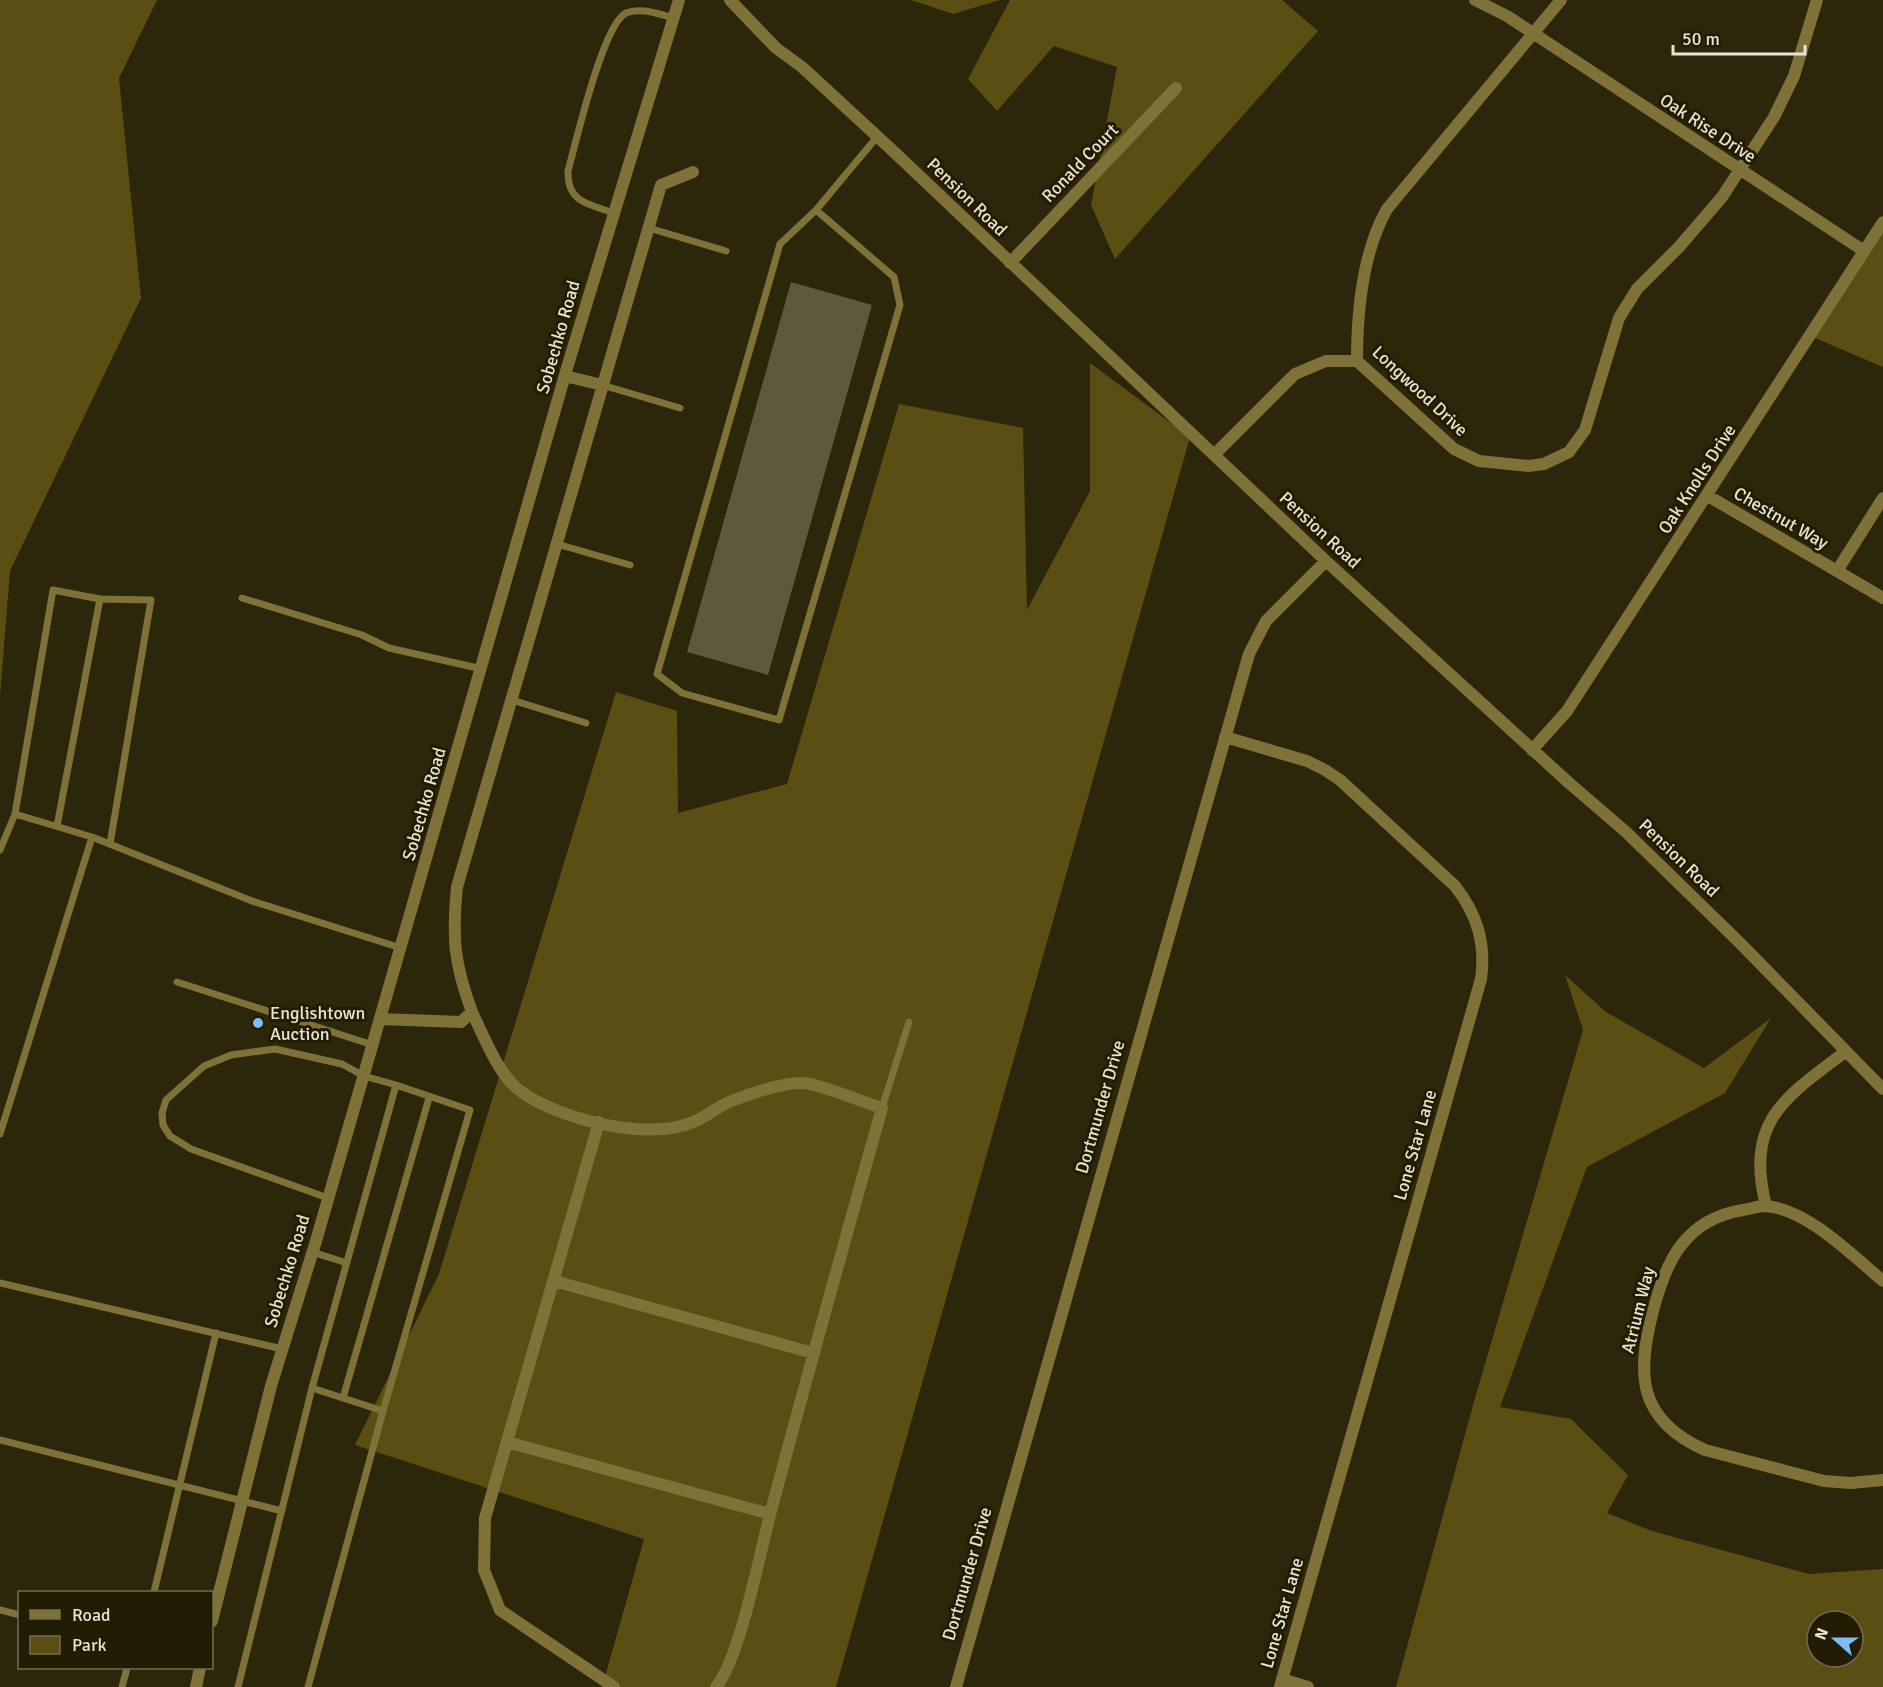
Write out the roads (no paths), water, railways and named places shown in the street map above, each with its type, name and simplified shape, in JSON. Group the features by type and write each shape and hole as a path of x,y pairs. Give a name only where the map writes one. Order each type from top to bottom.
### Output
{"street":[{"name":"Sobechko Road","path":"213,1617 240,1501 282,1349 364,1076 565,376 671,17 679,0"},
{"path":"1475,0 1533,33"},
{"name":"Longwood Drive","path":"1561,0 1387,209 1376,228 1370,249 1357,333 1357,361 1454,449 1479,461 1528,466 1558,459 1574,446 1585,429 1612,335 1628,302 1647,277 1705,219 1774,117 1794,76 1817,0"},
{"name":"Pension Road","path":"732,1 776,48 802,68 877,137 1326,561 1532,750 1635,840 1883,1089"},
{"name":"Oak Rise Drive","path":"1533,33 1864,251"},
{"name":"Ronald Court","path":"1010,263 1176,88"},
{"path":"693,172 662,185 457,886 453,932 460,979 472,1012 492,1054 518,1089 557,1110 626,1129 664,1129 692,1123 729,1102 769,1089 805,1083 882,1108 725,1676 716,1687"},
{"name":"Oak Knolls Drive","path":"1532,750 1567,711 1883,222"},
{"path":"1214,455 1295,374 1326,361 1357,361"},
{"path":"565,376 602,385"},
{"name":"Chestnut Way","path":"1708,496 1883,598"},
{"name":"Chestnut Way","path":"1837,571 1883,498"},
{"name":"Dortmunder Drive","path":"956,1687 1249,654 1257,634 1293,592 1326,561"},
{"name":"Lone Star Lane","path":"1225,737 1306,761 1340,780 1460,893 1479,928 1483,964 1481,979 1281,1683"},
{"path":"380,1019 461,1022 472,1012"},
{"path":"1766,1206 1760,1180 1760,1153 1770,1123 1784,1100 1797,1087 1845,1052"},
{"path":"599,1122 485,1518 484,1570 500,1610 614,1687"},
{"name":"Atrium Way","path":"1883,1281 1813,1225 1795,1215 1766,1206 1735,1211 1712,1220 1693,1232 1671,1258 1661,1280 1644,1343 1642,1368 1652,1404 1675,1434 1705,1450 1824,1481 1839,1483 1883,1480"},
{"path":"554,1281 813,1353"},
{"path":"507,1442 770,1514"},
{"path":"196,1687 201,1669"},
{"path":"1281,1683 1308,1687"}],"lane":[{"path":"614,213 581,201 572,194 568,182 568,171 606,39 623,15 630,11 671,17"},
{"path":"816,210 894,277 900,305 779,720 682,693 657,674 780,244 816,210 877,137"},
{"path":"649,228 726,251"},
{"path":"602,385 680,408"},
{"path":"556,544 630,565"},
{"path":"0,850 15,814 53,590 100,599 152,600 110,844"},
{"path":"242,598 362,635 389,648 482,669"},
{"path":"57,826 100,599"},
{"path":"512,700 586,723"},
{"path":"15,814 92,837 252,901 401,948"},
{"path":"0,1134 92,837"},
{"path":"177,982 373,1045"},
{"path":"882,1108 909,1022"},
{"path":"308,1687 383,1411 470,1110 364,1076 342,1064 275,1049 231,1055 204,1066 166,1100 162,1113 163,1125 170,1136 191,1149 328,1198"},
{"path":"238,1687 312,1388 396,1085"},
{"path":"343,1398 429,1098"},
{"path":"312,1252 347,1263"},
{"path":"0,1283 282,1349"},
{"path":"154,1591 216,1333"},
{"path":"312,1388 383,1411"},
{"path":"0,1440 282,1511"},
{"path":"0,1610 18,1614"},
{"path":"122,1687 127,1669"}],"place":[{"name":"Englishtown Auction","path":"258,1023"}]}
